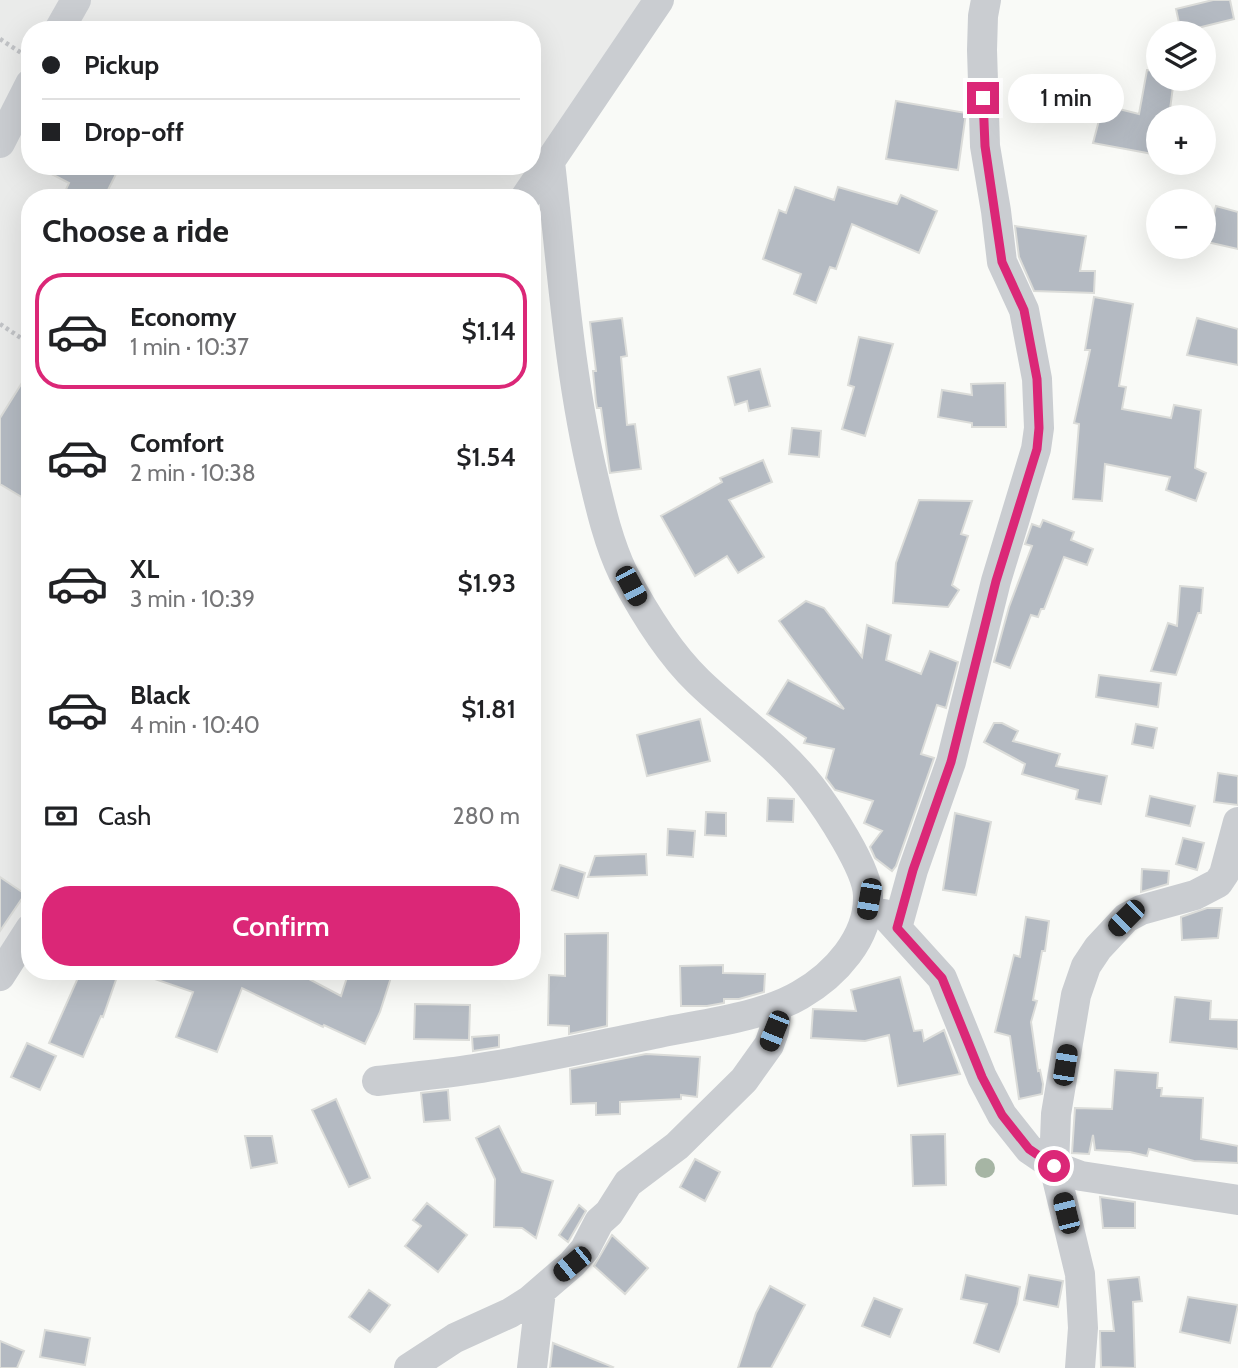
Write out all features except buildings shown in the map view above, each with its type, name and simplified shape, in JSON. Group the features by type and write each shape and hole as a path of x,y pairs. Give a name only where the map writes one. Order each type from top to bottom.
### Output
{"street":[{"path":"64,21 76,0"},
{"path":"897,928 913,870 951,762 996,581 1037,449 1037,379 1024,310 1002,262 985,146 982,50 986,0"},
{"path":"541,175 657,1"},
{"path":"0,143 21,102"},
{"path":"377,1081 476,1069 777,1007 803,994 848,954 861,932 869,899 864,873 812,788 788,760 696,680 657,632 621,568 601,509 586,448 574,370 550,162"},
{"path":"1080,1368 1083,1328 1080,1274 1054,1166 1056,1114 1076,995 1086,966 1098,948 1126,918 1141,910 1195,895 1217,883 1224,874 1238,822"},
{"path":"869,899 942,978 982,1077 1002,1115 1029,1149 1054,1166 1097,1180 1238,1200"},
{"path":"0,976 21,943"},
{"path":"409,1368 455,1338 510,1313 541,1291 586,1249 599,1222 609,1213 628,1183 677,1146 744,1080 769,1045 777,1007"},
{"path":"532,1368 541,1291"}],"path":[{"path":"0,39 21,52"},
{"path":"0,324 21,338"}],"shaded area":[{"path":"0,0 652,0 541,166 541,21 21,21 21,175 535,175 526,189 21,189 21,960 0,992"}],"route":[{"path":"983,98 985,146 1002,262 1024,310 1037,379 1037,449 996,581 951,762 913,870 897,928 942,978 982,1077 1002,1115 1029,1149 1054,1166"}]}
